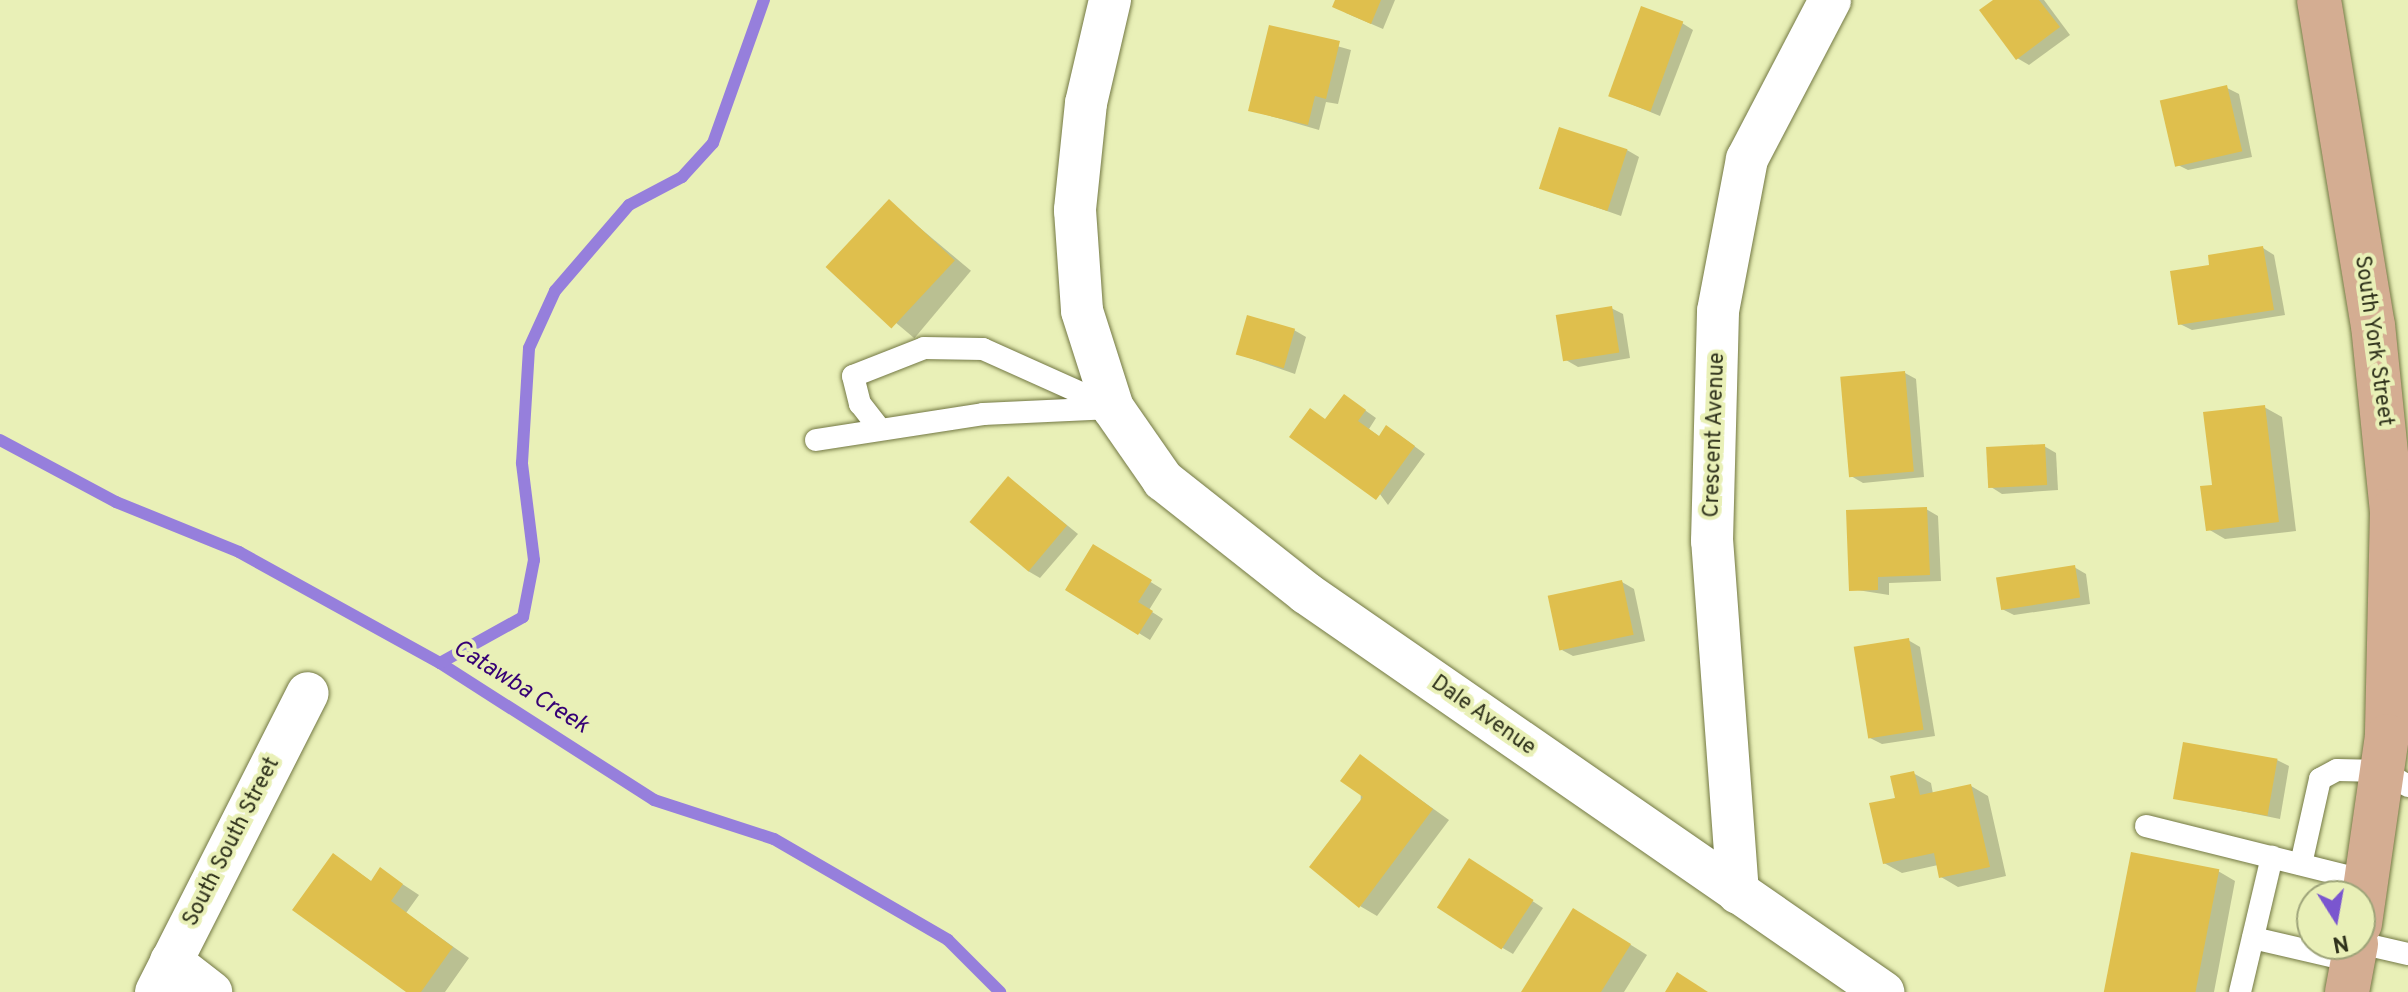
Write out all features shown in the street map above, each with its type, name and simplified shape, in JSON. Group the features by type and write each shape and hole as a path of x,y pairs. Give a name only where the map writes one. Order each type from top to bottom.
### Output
{"main road":[{"name":"South York Street","path":"2319,0 2398,451 2400,653 2396,778 2367,880"}],"street":[{"name":"Dale Avenue","path":"1110,0 1086,103 1075,210 1082,311 1113,408 1163,480 1199,513 1883,992"},
{"name":"Crescent Avenue","path":"1738,893 1712,541 1718,311 1747,159 1830,0"},
{"name":"South South Street","path":"164,976 308,693"},
{"path":"164,976 211,992"}],"lane":[{"path":"879,428 860,404 853,376 924,348 983,349 1113,408"},
{"path":"816,440 879,428 1113,408"},
{"path":"2301,864 2320,779 2337,770 2396,778"},
{"path":"2146,826 2363,880"},
{"path":"2240,992 2272,857"},
{"path":"2253,938 2296,944"},
{"path":"2376,953 2408,954"}],"building":[{"path":"1335,0 1381,0 1371,24 1332,7"},
{"path":"1993,0 2039,0 2060,27 2016,60 1979,10"},
{"path":"1641,6 1683,21 1650,112 1608,96"},
{"path":"1269,25 1340,41 1326,99 1315,96 1308,125 1248,111"},
{"path":"2227,85 2242,151 2175,167 2160,101"},
{"path":"1559,127 1627,149 1607,211 1539,189"},
{"path":"889,199 955,260 891,328 826,267"},
{"path":"2263,246 2274,310 2178,325 2170,271 2209,265 2208,255"},
{"path":"1612,306 1619,352 1563,361 1556,315"},
{"path":"1247,315 1295,329 1284,368 1236,354"},
{"path":"1905,371 1914,472 1849,477 1840,377"},
{"path":"1344,394 1366,410 1358,421 1379,436 1386,425 1415,446 1376,500 1289,437 1310,408 1325,419"},
{"path":"2265,405 2279,522 2206,531 2200,486 2212,485 2203,412"},
{"path":"2045,444 2047,485 1988,488 1986,447"},
{"path":"1008,476 1067,525 1028,571 969,522"},
{"path":"1927,507 1930,575 1878,577 1878,590 1849,591 1846,510"},
{"path":"1093,544 1152,580 1138,602 1153,611 1138,635 1065,590"},
{"path":"2075,565 2080,598 2001,610 1996,578"},
{"path":"1622,580 1634,635 1559,651 1548,596"},
{"path":"1909,638 1924,730 1868,739 1854,647"},
{"path":"2183,742 2278,759 2267,816 2173,799"},
{"path":"1360,754 1433,809 1359,908 1309,867 1363,797 1340,781"},
{"path":"1914,771 1920,795 1971,784 1990,867 1939,878 1934,853 1883,864 1869,803 1895,798 1890,776"},
{"path":"2131,852 2219,869 2195,992 2104,992"},
{"path":"333,853 371,881 380,867 403,884 391,901 453,947 421,992 406,992 292,910"},
{"path":"1469,858 1534,900 1501,949 1437,907"},
{"path":"1573,908 1631,944 1601,992 1521,992"},
{"path":"1677,972 1708,992 1665,992"}],"waterway":[{"path":"440,663 523,617 534,560 522,463 529,348 555,291 629,205 682,177 713,143 764,0"},
{"name":"Catawba Creek","path":"0,440 116,502 239,552 440,663 654,800 774,839 948,940 1000,992"}]}
